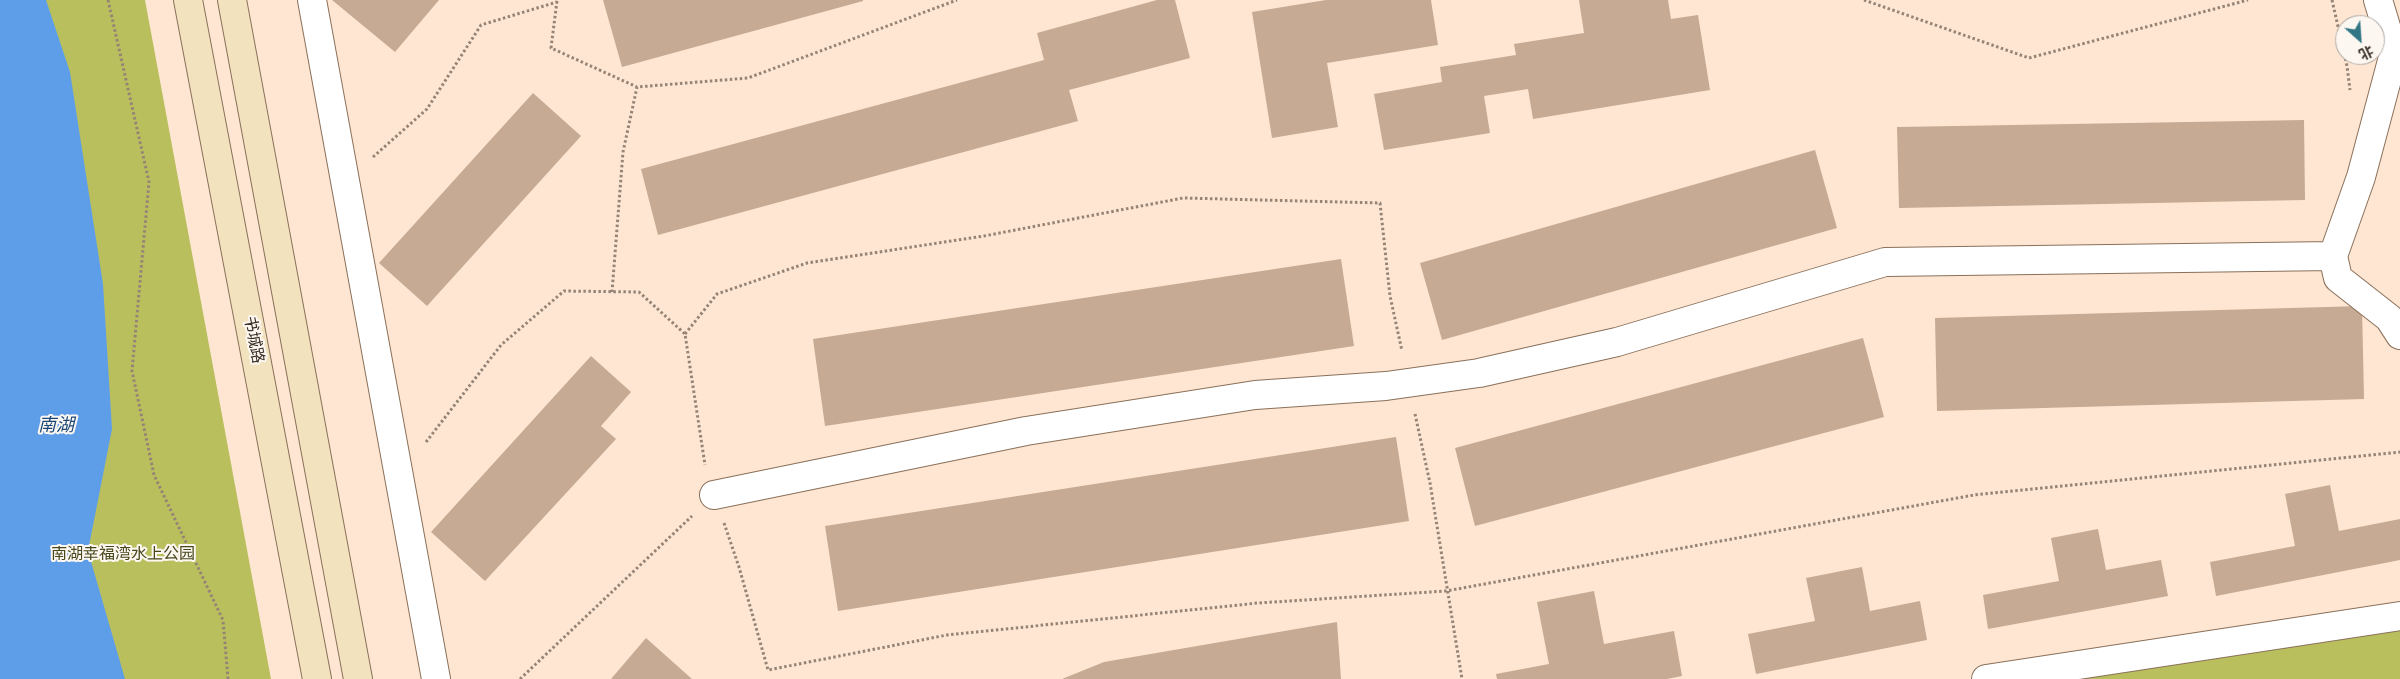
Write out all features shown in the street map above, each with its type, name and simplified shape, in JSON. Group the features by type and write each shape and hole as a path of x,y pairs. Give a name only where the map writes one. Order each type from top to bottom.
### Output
{"main road":[{"name":"书城路","path":"188,0 318,679"},
{"path":"232,0 358,679"}],"street":[{"path":"312,0 436,679"},
{"path":"2378,0 2397,52 2360,177 2333,256 2338,278 2389,318 2400,335"},
{"path":"714,495 1026,430 1255,395 1409,383 1479,373 1618,342 1885,262 2333,256"},
{"path":"1986,679 2400,616"}],"path":[{"path":"108,0 149,182 132,371 154,475 223,620 228,679"},
{"path":"345,181 426,109 481,24 557,1 551,48 636,87 748,78 957,0"},
{"path":"1864,0 2030,58 2248,0"},
{"path":"2332,0 2347,66 2350,94"},
{"path":"612,292 623,152 636,87"},
{"path":"685,334 717,294 806,263 984,236 1183,198 1380,203 1390,296 1430,483 1446,592 1462,679"},
{"path":"399,478 501,344 564,291 639,292 685,334 706,471 739,567 768,670 947,635 1258,602 1446,592 1974,495 2400,452"},
{"path":"520,679 714,495"}],"green space":[{"name":"南湖幸福湾水上公园","path":"0,0 145,0 271,679 0,679"},
{"path":"2400,625 2400,679 2073,679"}],"water":[{"name":"南湖","path":"0,0 46,0 70,72 103,284 112,429 88,551 125,679 0,679"}],"building":[{"path":"332,0 439,0 395,52"},
{"path":"603,0 863,0 863,1 622,67"},
{"path":"1157,0 1175,0 1190,58 1069,90 1078,121 658,235 641,169 1044,60 1037,33"},
{"path":"1326,0 1431,0 1438,45 1327,63 1338,127 1272,138 1252,12"},
{"path":"1579,0 1668,0 1671,19 1698,15 1710,90 1533,119 1528,89 1484,96 1490,133 1384,150 1374,94 1442,82 1440,67 1516,55 1514,44 1584,33"},
{"path":"533,93 581,136 427,306 379,263"},
{"path":"2304,120 2305,200 1899,208 1897,127"},
{"path":"1815,150 1837,228 1442,340 1420,263"},
{"path":"1341,259 1354,346 825,426 813,339"},
{"path":"2362,306 2364,399 1937,411 1935,318"},
{"path":"1863,338 1884,417 1475,526 1455,448"},
{"path":"591,356 631,392 601,426 616,439 485,581 431,532"},
{"path":"1396,437 1409,521 838,611 825,526"},
{"path":"2330,485 2339,531 2400,519 2400,560 2216,596 2210,562 2295,546 2285,494"},
{"path":"2098,529 2106,570 2161,560 2168,596 1988,629 1983,595 2059,581 2051,538"},
{"path":"1862,567 1870,611 1920,601 1927,640 1756,674 1748,634 1815,621 1806,578"},
{"path":"1594,591 1604,644 1674,631 1682,676 1667,679 1497,679 1496,674 1549,664 1537,602"},
{"path":"1337,622 1341,679 1062,679 1104,662"},
{"path":"646,638 692,679 611,679"}]}
